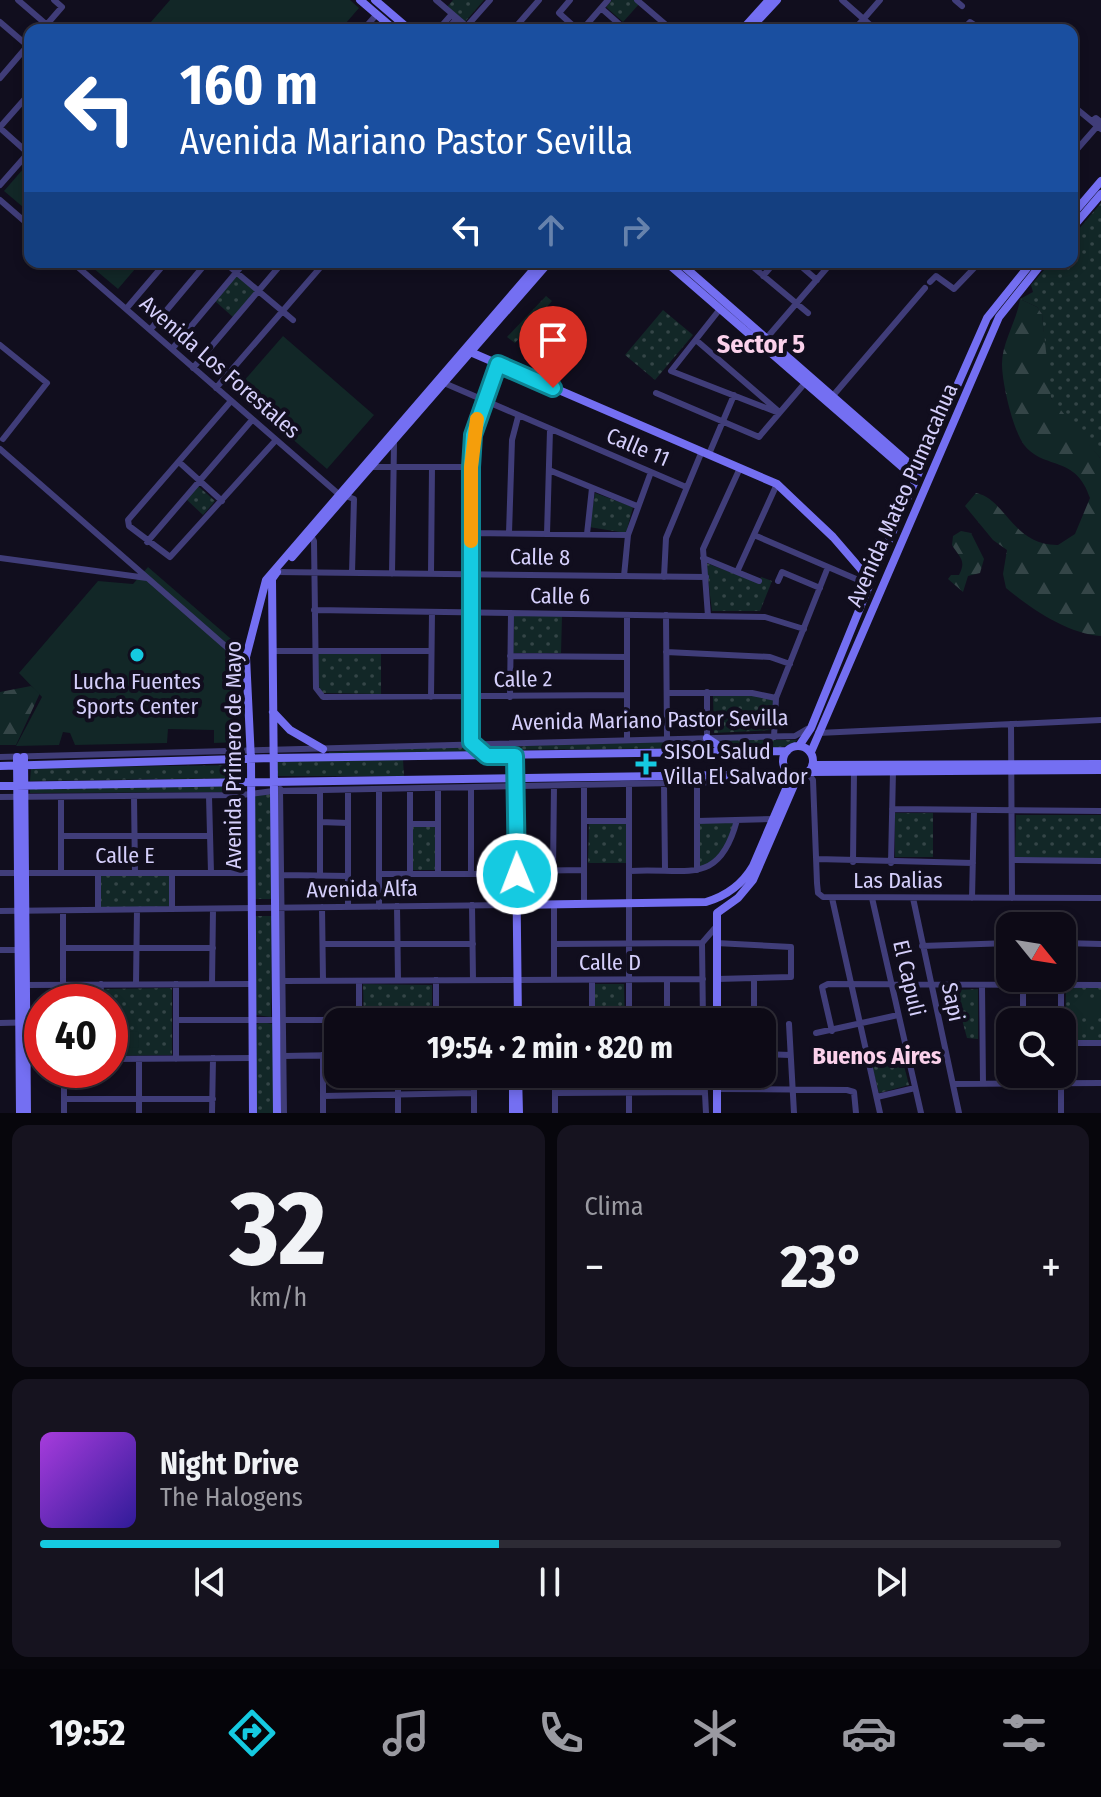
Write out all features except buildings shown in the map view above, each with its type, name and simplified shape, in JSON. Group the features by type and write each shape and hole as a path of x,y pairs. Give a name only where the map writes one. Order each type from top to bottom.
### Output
{"main road":[{"path":"360,0 388,24"},
{"path":"375,0 403,24"},
{"path":"747,24 769,0"},
{"path":"755,24 777,0"},
{"path":"1078,208 1101,181"},
{"path":"1078,221 1101,194"},
{"name":"Avenida Primero de Mayo","path":"277,1113 280,981 277,786 273,754 272,579 535,268"},
{"name":"Avenida Primero de Mayo","path":"344,496 373,467 468,351 544,268"},
{"path":"673,268 764,342 917,475"},
{"path":"685,268 805,383 830,399"},
{"name":"Avenida Mateo Pumacahua","path":"799,746 815,720 870,583 987,318 1027,268"},
{"name":"Avenida Mateo Pumacahua","path":"811,752 999,317 1038,268"},
{"path":"468,351 777,484 833,537 870,583"},
{"name":"Avenida Primero de Mayo","path":"253,1113 249,635 266,580 310,534"},
{"path":"273,712 290,730 323,749"},
{"path":"707,738 729,752"},
{"path":"471,742 487,756"},
{"path":"792,775 783,764 787,751 799,746 811,752 810,770"},
{"name":"Avenida Mariano Pastor Sevilla","path":"0,766 20,761 273,754 513,756 787,751"},
{"path":"513,756 515,1008"},
{"path":"20,761 20,1113"},
{"path":"810,770 854,772 1101,764"},
{"path":"0,786 250,787 792,775 810,770 1012,767 1101,770"},
{"path":"773,819 792,775"},
{"path":"717,1008 717,913 746,890 761,867 792,775"},
{"name":"Avenida Alfa","path":"514,905 706,902 729,892 749,873 773,819"},
{"path":"21,950 25,984"},
{"path":"24,997 24,1037"},
{"path":"27,1088 27,1113"},
{"path":"515,1088 516,1113"},
{"path":"717,1089 717,1113"}],"street":[{"path":"18,0 41,24"},
{"path":"47,24 62,7 54,0"},
{"path":"436,0 446,3 464,24"},
{"path":"472,24 490,0"},
{"path":"518,24 539,0"},
{"path":"570,0 559,13 573,24"},
{"path":"586,24 608,0"},
{"path":"637,0 665,24"},
{"path":"842,0 869,24"},
{"path":"859,24 880,0"},
{"path":"601,8 619,24"},
{"path":"368,24 377,14"},
{"path":"445,24 455,16"},
{"path":"450,24 455,16"},
{"path":"0,22 24,41"},
{"path":"0,78 24,51"},
{"path":"24,100 0,128 24,148"},
{"path":"1078,109 1097,123 1078,147"},
{"path":"0,185 24,158"},
{"path":"0,200 24,221"},
{"name":"Avenida Los Forestales","path":"79,268 344,496"},
{"path":"126,309 161,268"},
{"path":"150,330 202,268"},
{"path":"231,268 293,320"},
{"path":"172,349 240,268"},
{"path":"193,368 278,268"},
{"path":"216,388 320,268"},
{"path":"754,268 808,313"},
{"path":"763,276 770,268"},
{"path":"803,268 817,280"},
{"path":"764,342 827,268"},
{"path":"930,282 936,276 952,289 956,288 974,268"},
{"path":"830,399 925,288"},
{"path":"720,309 671,371 779,413"},
{"path":"696,340 779,413"},
{"path":"0,345 47,383 3,439"},
{"path":"471,742 473,435 498,364"},
{"name":"Calle 11","path":"444,383 686,487"},
{"path":"656,393 759,437 805,383"},
{"path":"664,577 666,538 686,487 723,423 734,395"},
{"path":"231,401 127,523 147,542 170,557 276,440"},
{"path":"509,533 512,440 518,417"},
{"path":"147,542 252,420"},
{"path":"547,534 550,430"},
{"path":"392,574 394,443"},
{"path":"0,449 247,665"},
{"path":"179,462 222,501"},
{"path":"373,467 471,467"},
{"path":"431,574 432,467"},
{"path":"708,616 703,549 740,468"},
{"path":"549,470 637,506"},
{"path":"624,576 628,535 651,472"},
{"path":"737,572 777,484"},
{"path":"587,534 592,488"},
{"path":"344,496 354,499 352,573"},
{"path":"471,533 628,535"},
{"path":"310,534 315,650"},
{"path":"754,535 870,583"},
{"path":"0,558 148,578"},
{"path":"703,558 759,581"},
{"path":"774,737 776,698 828,567"},
{"name":"Calle 8","path":"276,572 706,577"},
{"path":"778,581 782,572 820,588"},
{"name":"Calle 6","path":"314,610 765,617 804,629"},
{"path":"431,697 432,612"},
{"path":"510,697 511,613"},
{"path":"627,615 627,738"},
{"path":"666,615 667,738"},
{"name":"Calle 2","path":"315,650 316,688 323,697 627,695"},
{"path":"272,651 431,651"},
{"path":"666,652 770,657 790,664"},
{"path":"510,656 627,657"},
{"path":"707,692 707,738"},
{"path":"667,693 759,693 776,698"},
{"name":"Avenida Mariano Pastor Sevilla","path":"273,754 471,742 774,737 801,735 815,720"},
{"path":"818,733 1101,720"},
{"path":"1011,724 1012,898"},
{"name":"Avenida Mariano Pastor Sevilla","path":"0,757 20,761"},
{"name":"Las Dalias","path":"810,770 818,893 832,898 1101,898"},
{"path":"891,863 893,771"},
{"path":"853,862 854,772"},
{"path":"277,786 320,790 471,788 513,782 584,786 776,781 792,775"},
{"path":"697,783 697,870"},
{"path":"664,784 665,869"},
{"path":"629,785 629,1008"},
{"name":"Avenida Primero de Mayo","path":"277,786 282,875 279,908"},
{"path":"553,871 554,786"},
{"path":"584,786 584,904"},
{"path":"0,797 242,795 250,787"},
{"path":"438,788 438,874"},
{"path":"471,788 471,874"},
{"path":"379,789 379,907"},
{"path":"410,789 410,874"},
{"path":"320,790 320,875"},
{"path":"348,790 348,907"},
{"path":"134,796 135,873"},
{"path":"209,796 211,873"},
{"path":"61,797 61,873"},
{"path":"892,809 1101,811"},
{"path":"972,898 974,810"},
{"path":"697,821 773,819"},
{"path":"630,871 697,870 723,857 737,820"},
{"path":"584,821 629,821"},
{"path":"320,822 348,823"},
{"path":"410,824 438,824"},
{"path":"61,836 210,836"},
{"path":"817,859 973,863"},
{"path":"1012,860 1101,861"},
{"path":"379,874 584,870"},
{"name":"Calle E","path":"0,873 251,873"},
{"path":"98,873 98,910"},
{"path":"172,873 172,909"},
{"path":"282,875 348,876"},
{"path":"832,898 880,1113"},
{"name":"El Capuli","path":"872,898 921,1113"},
{"name":"Sapi","path":"913,898 959,1113"},
{"path":"554,904 554,980"},
{"path":"472,905 473,980"},
{"name":"Avenida Alfa","path":"0,911 514,905"},
{"path":"397,906 398,980"},
{"path":"322,907 323,981"},
{"path":"212,984 213,909"},
{"path":"136,984 137,910"},
{"path":"63,911 63,984"},
{"path":"703,1008 702,943 715,928"},
{"path":"554,944 702,943"},
{"path":"716,943 791,947 791,977 717,979"},
{"path":"922,946 996,943"},
{"path":"1076,943 1101,944"},
{"path":"323,944 473,944"},
{"path":"63,948 213,948"},
{"path":"0,950 21,950"},
{"name":"Calle D","path":"515,980 703,979"},
{"path":"436,980 436,1008"},
{"path":"280,981 515,980"},
{"path":"592,980 592,1008"},
{"path":"667,980 667,1008"},
{"path":"754,980 754,1008"},
{"path":"359,981 359,1008"},
{"path":"128,984 252,984"},
{"path":"176,984 176,1059"},
{"path":"832,1031 822,987 850,984 996,984"},
{"path":"982,985 983,1084"},
{"path":"1076,985 1101,985"},
{"path":"816,1033 860,1026 898,1015"},
{"name":"Avenida Primero de Mayo","path":"280,1019 284,1056 284,1113"},
{"path":"176,1020 324,1020"},
{"path":"0,1023 22,1022"},
{"path":"789,1024 794,1113"},
{"path":"1076,1043 1101,1043"},
{"path":"869,1064 946,1052"},
{"path":"776,1054 790,1055"},
{"path":"284,1056 323,1055 323,1113"},
{"path":"212,1113 213,1058"},
{"path":"128,1059 253,1058"},
{"path":"139,1059 139,1113"},
{"path":"1076,1083 1101,1083"},
{"path":"953,1084 996,1084"},
{"path":"64,1088 64,1113"},
{"path":"398,1088 398,1113"},
{"path":"474,1088 474,1113"},
{"path":"555,1088 555,1113"},
{"path":"629,1088 629,1113"},
{"path":"704,1088 706,1113"},
{"path":"877,1097 915,1088"},
{"path":"1061,1088 1061,1113"},
{"path":"717,1089 854,1092 856,1113"},
{"path":"555,1093 704,1092"},
{"path":"323,1096 474,1093"},
{"path":"64,1099 213,1099"}],"green space":[{"path":"170,0 350,0 359,8 345,24 149,24"},
{"path":"453,0 484,0 465,22 447,7"},
{"path":"612,0 637,0 640,3 623,22 606,7"},
{"path":"24,168 24,208 4,191"},
{"path":"1101,203 1101,459 1056,408 1049,393 1042,314 1037,307 1020,299 1033,292 1031,285 1046,268 1078,268 1078,230"},
{"path":"93,268 136,268 118,289"},
{"path":"237,275 256,292 234,318 215,301"},
{"path":"546,296 552,301 515,343 507,337"},
{"path":"1020,299 1037,307 1042,314 1051,398 1101,459 1101,636 1063,625 1038,612 1006,588 1003,574 1007,550 993,540 965,506 976,493 986,497 1030,538 1058,545 1075,534 1090,498 1077,475 1025,446 1012,418 1002,364"},
{"path":"663,310 693,335 655,380 625,355"},
{"path":"283,336 374,415 327,469 236,390"},
{"path":"198,486 215,501 203,515 186,499"},
{"path":"595,493 633,507 626,533 589,527"},
{"path":"961,531 971,533 984,559 980,573 968,576 963,592 948,579 951,575 959,575 961,570 961,559 952,545 953,536"},
{"path":"706,563 759,583 761,577 772,581 760,611 712,611"},
{"name":"Lucha Fuentes Sports Center","path":"148,567 238,645 240,742 214,743 214,730 168,729 167,743 75,745 70,733 63,732 59,745 16,746 42,697 19,673 98,581 133,584"},
{"path":"514,616 562,616 561,653 513,653"},
{"path":"317,653 381,653 381,694 323,693 318,686"},
{"path":"31,686 40,693 16,745 0,745 0,692"},
{"path":"753,695 774,700 772,730 714,733 713,696"},
{"path":"715,740 798,740 780,748 756,750 733,747"},
{"path":"705,741 716,748 491,750 484,744"},
{"path":"469,746 474,752 329,754 329,752"},
{"path":"403,759 404,776 277,776 277,761"},
{"path":"239,765 240,778 30,781 31,768"},
{"path":"240,784 240,792 30,793 30,788"},
{"path":"255,792 271,792 273,899 254,899"},
{"path":"895,813 933,813 933,857 895,857"},
{"path":"1016,815 1101,815 1101,858 1015,858"},
{"path":"734,822 723,850 714,860 700,867 700,823"},
{"path":"589,824 627,824 627,863 588,863"},
{"path":"436,825 436,870 413,870 413,826"},
{"path":"170,875 170,908 100,908 99,876"},
{"path":"254,916 272,916 271,1017 256,1015"},
{"path":"363,984 432,985 432,1008 364,1008"},
{"path":"594,984 624,984 625,1008 594,1008"},
{"path":"1076,987 1101,988 1101,1041 1076,1041 1076,1008 1066,1008 1066,992 1076,992"},
{"path":"172,988 172,1055 128,1056 128,989"},
{"path":"978,989 978,1039 967,1038 954,990"},
{"path":"1074,1001 1101,1001 1101,1018 1076,1018"},
{"path":"261,1022 273,1024 274,1113 255,1113 256,1025"},
{"path":"128,1032 139,1032 138,1048 128,1048"},
{"path":"902,1058 909,1085 879,1093 872,1066"}],"slow traffic":[{"path":"471,541 471,467 477,419"}],"place":[{"name":"Lucha Fuentes Sports Center","path":"137,655"},
{"name":"SISOL Salud Villa El Salvador","path":"646,764"}],"district":[{"name":"Sector 5","path":"761,344"},
{"name":"Buenos Aires","path":"877,1056"}],"route":[{"path":"517,874 515,756 487,756 471,742 473,435 498,364 553,388"}]}
